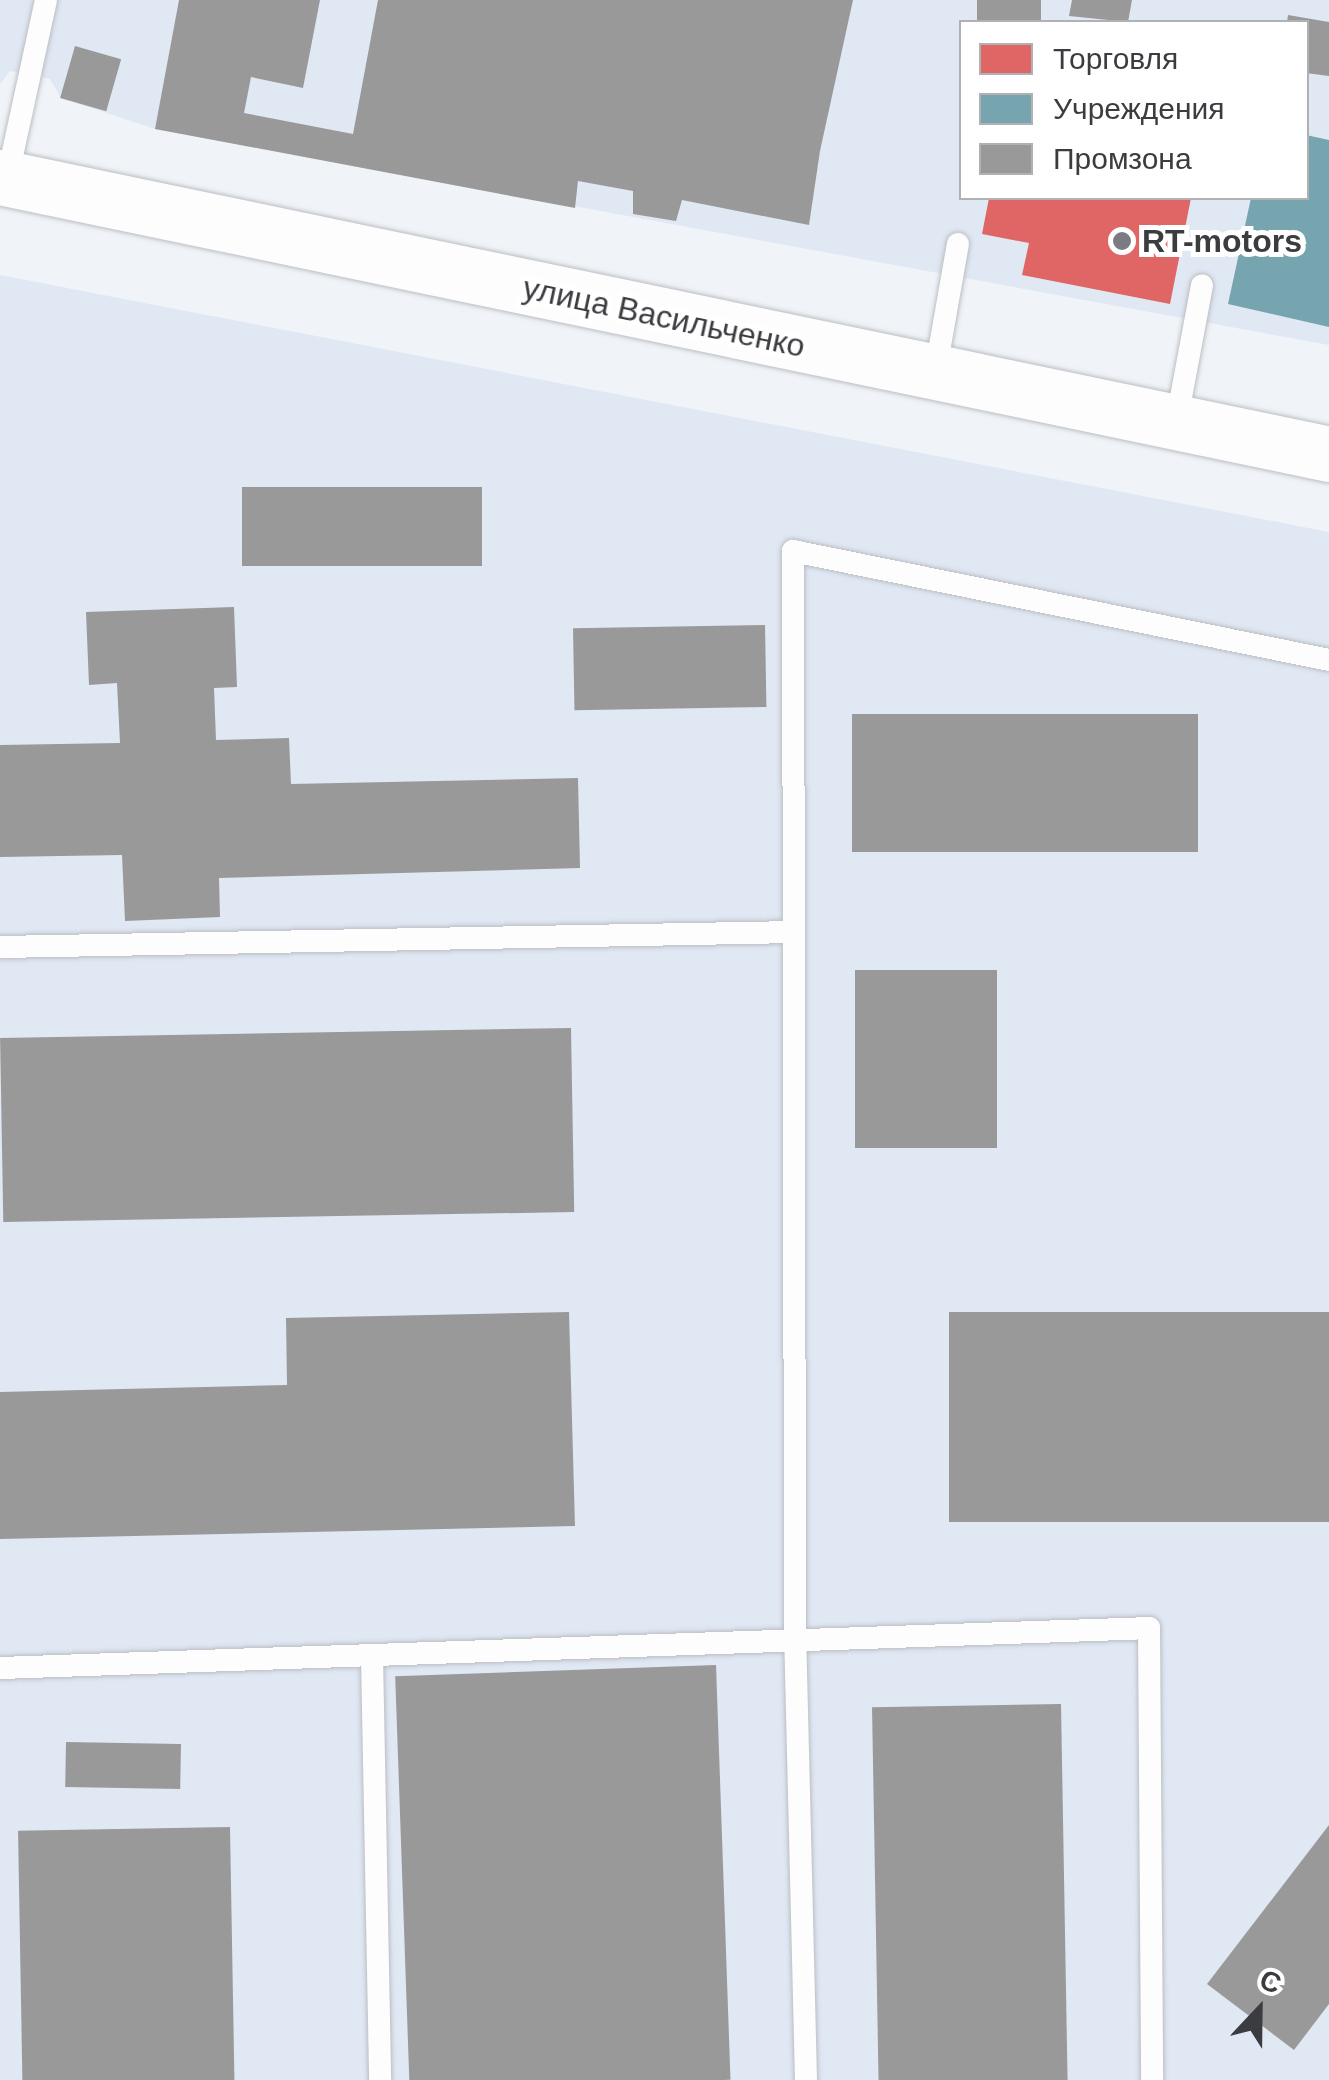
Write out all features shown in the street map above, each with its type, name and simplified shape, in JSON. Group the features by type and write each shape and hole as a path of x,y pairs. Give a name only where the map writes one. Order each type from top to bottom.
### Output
{"main road":[{"name":"улица Васильченко","path":"3,178 1329,454"}],"lane":[{"path":"3,178 46,0"},
{"path":"935,374 958,244"},
{"path":"1176,424 1202,285"},
{"path":"806,2080 796,1643 793,550 1329,660"},
{"path":"0,947 794,932"},
{"path":"0,1668 1148,1628 1152,2080"},
{"path":"372,1656 380,2080"}],"shaded area":[{"path":"0,0 1329,0 1329,345 155,129 61,98 50,79 10,71 0,84"},
{"path":"0,275 1329,532 1329,2080 0,2080"}],"building: Торговля":[{"path":"989,200 1191,200 1170,304 1022,275 1029,243 982,234"}],"building: Учреждения":[{"path":"1309,136 1329,140 1329,327 1228,304 1251,200 1309,200"}],"building: Промзона":[{"path":"179,0 320,0 303,88 251,77 244,113 353,134 378,0 853,0 820,151 809,225 682,200 676,221 633,214 633,191 578,181 575,208 155,129"},
{"path":"977,0 1041,0 1041,20 977,20"},
{"path":"1072,0 1132,0 1128,20 1069,16"},
{"path":"1288,15 1329,22 1329,76 1309,73 1309,20 1287,20"},
{"path":"75,46 121,59 106,111 60,98"},
{"path":"242,487 482,487 482,566 242,566"},
{"path":"234,607 237,687 214,688 216,740 289,738 291,784 578,778 580,868 219,878 220,917 125,921 122,855 0,857 0,745 120,743 117,683 89,685 86,612"},
{"path":"765,625 766,707 574,710 573,628"},
{"path":"852,714 1198,714 1198,852 852,852"},
{"path":"855,970 997,970 997,1148 855,1148"},
{"path":"571,1028 574,1212 3,1222 0,1038"},
{"path":"569,1312 575,1526 0,1539 0,1392 287,1385 286,1318"},
{"path":"949,1312 1329,1312 1329,1522 949,1522"},
{"path":"716,1665 730,2080 409,2080 395,1676"},
{"path":"1061,1704 1068,2080 879,2080 872,1707"},
{"path":"66,1742 181,1744 180,1789 65,1787"},
{"path":"1329,1825 1329,2004 1294,2050 1207,1984"},
{"path":"230,1827 234,2080 22,2080 18,1831"}],"place":[{"name":"RT-motors","path":"1122,241"}]}
